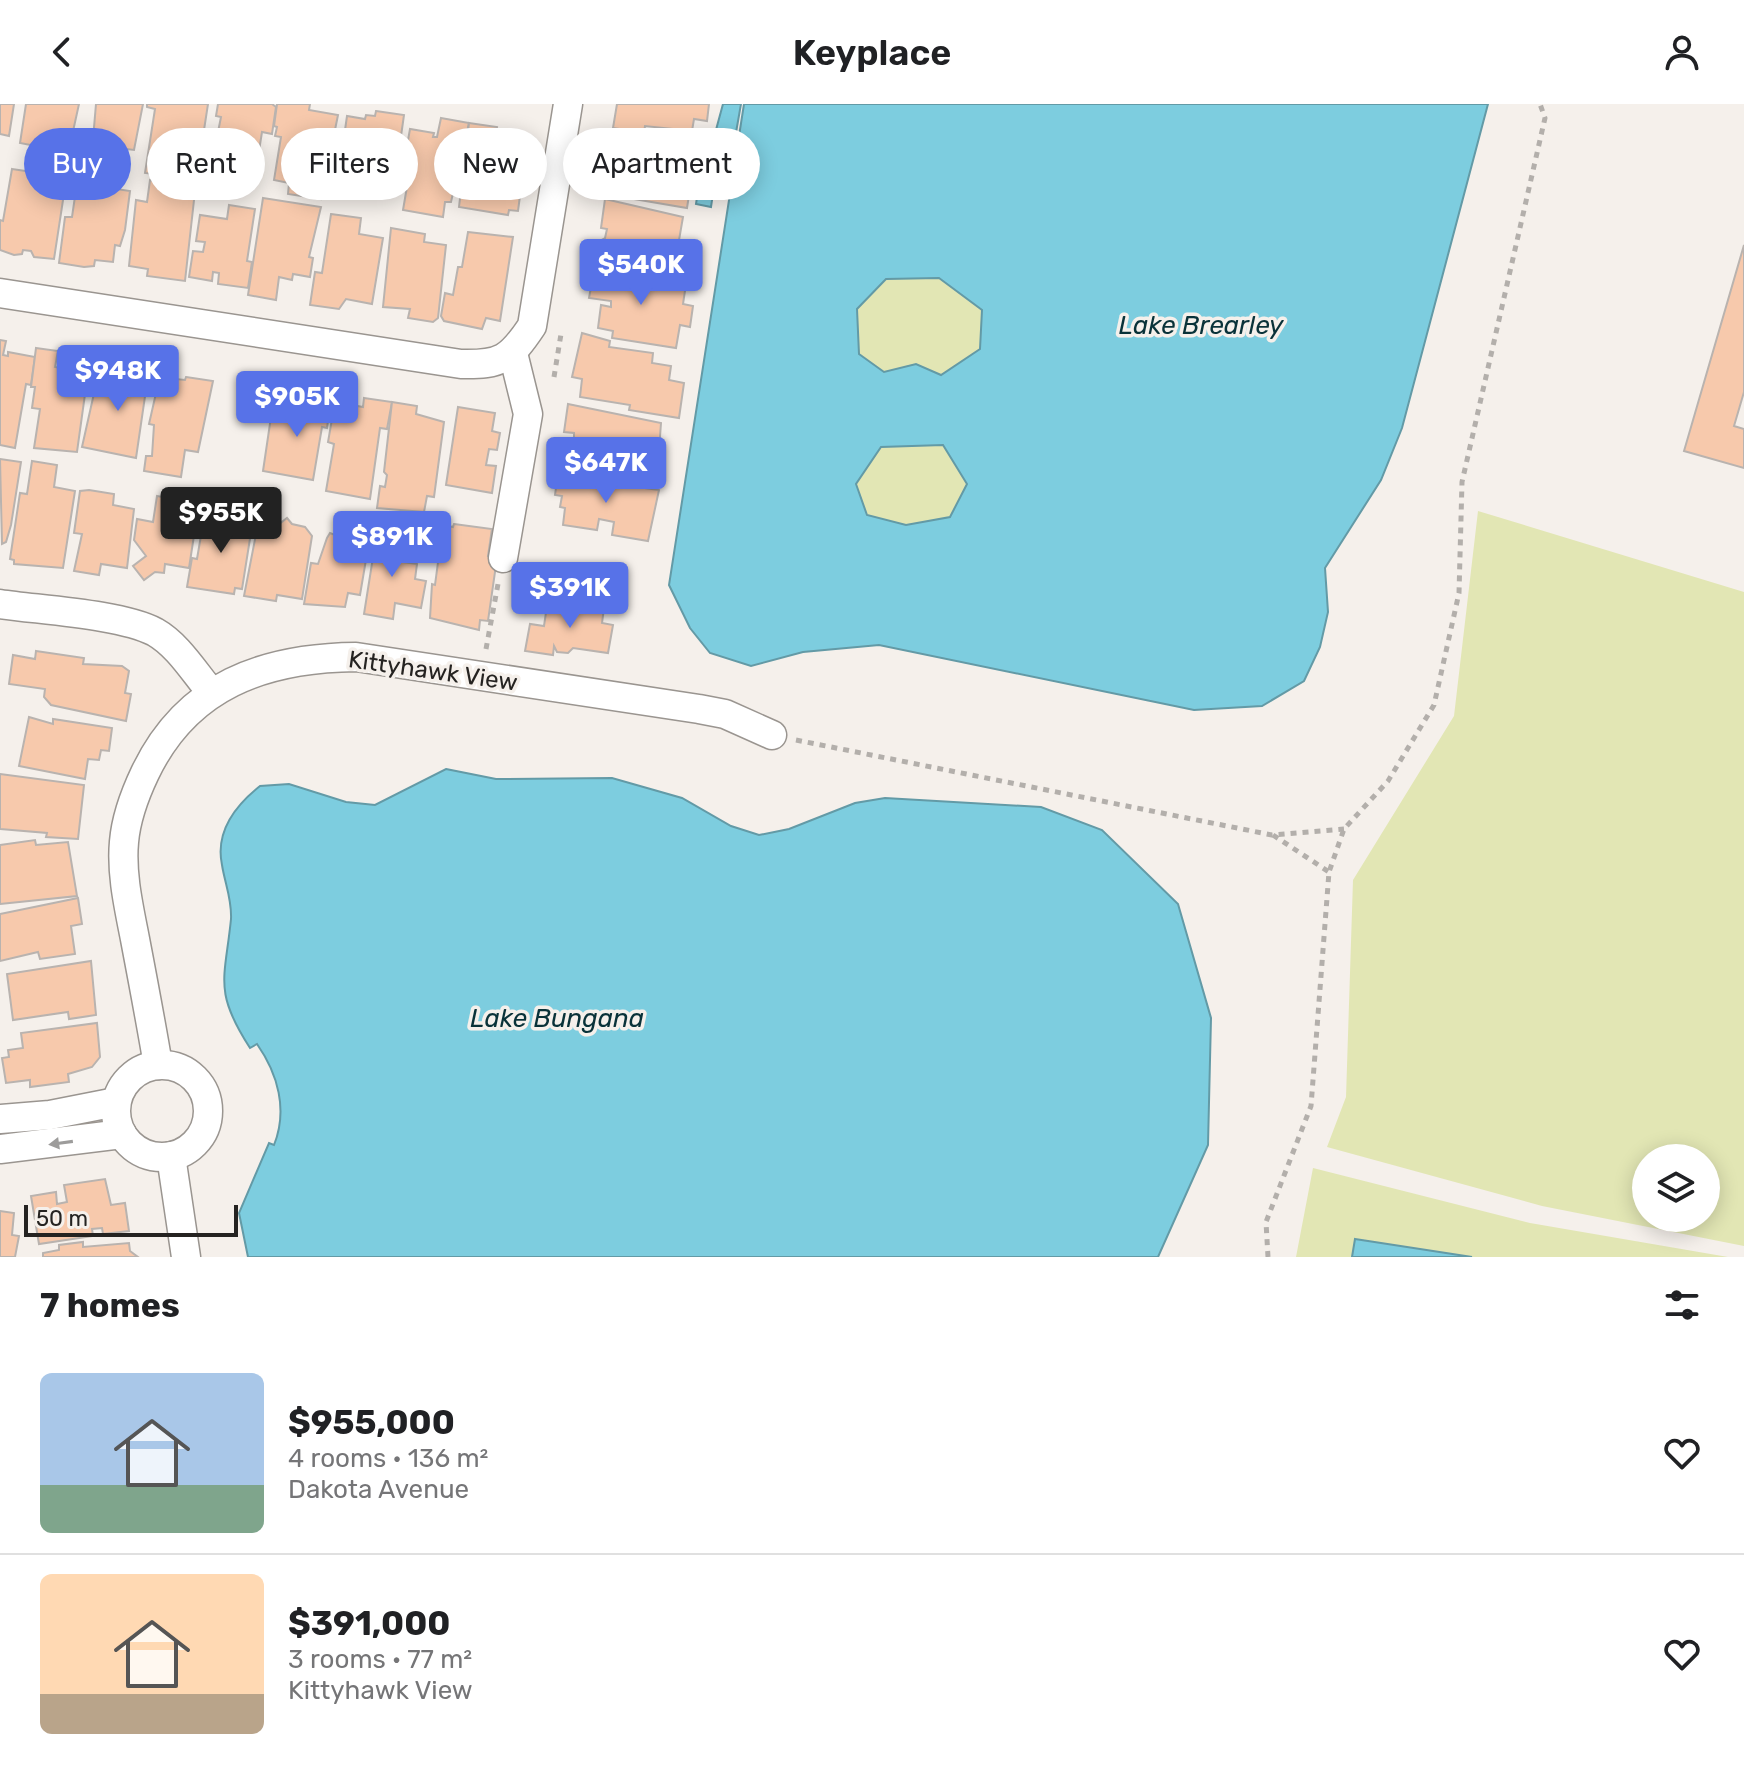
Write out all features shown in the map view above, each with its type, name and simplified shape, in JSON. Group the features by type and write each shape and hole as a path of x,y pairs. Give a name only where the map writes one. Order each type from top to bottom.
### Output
{"street":[{"path":"0,293 461,364 488,365 513,353 532,326 568,104"},
{"path":"503,558 528,414 513,353"},
{"path":"0,604 127,623 154,632 176,650 211,692"},
{"name":"Kittyhawk View","path":"158,1065 126,892 123,843 135,794 155,753 179,720 211,692 264,669 311,658 356,657 699,709 725,714 772,735"},
{"path":"158,1065 171,1066 193,1077 206,1099 208,1111 201,1135 193,1145 171,1156 148,1155 138,1151 122,1134 116,1102 131,1076 158,1065"},
{"path":"0,1119 50,1115 116,1102"},
{"path":"0,1149 122,1134"},
{"path":"171,1156 186,1257"}],"path":[{"path":"1268,1257 1266,1222 1311,1106 1329,872 1344,829 1388,781 1434,705 1459,593 1462,482 1545,118 1540,104"},
{"path":"481,678 503,558"},
{"path":"772,735 1272,835 1344,829"},
{"path":"1272,835 1329,872"}],"green space":[{"path":"939,278 982,310 981,348 941,375 916,364 884,372 859,354 857,309 887,279"},
{"path":"944,445 967,484 950,517 906,525 867,515 856,484 881,447"},
{"path":"1478,511 1744,592 1744,1246 1673,1232 1720,1232 1720,1144 1632,1144 1632,1224 1542,1206 1327,1147 1346,1097 1353,880 1454,716"},
{"path":"1313,1168 1530,1223 1728,1257 1296,1257"}],"water":[{"path":"723,104 741,104 737,128 717,128"},
{"name":"Lake Brearley","path":"744,104 1488,104 1402,428 1381,480 1325,568 1328,612 1320,647 1304,681 1262,706 1194,710 879,645 803,652 751,666 710,653 690,628 669,585 729,200 760,200 760,128 740,128","holes":["939,278 982,310 980,349 941,375 916,364 884,372 859,354 857,309 886,279","943,445 967,484 950,517 906,525 867,515 856,484 881,447"]},
{"path":"697,200 712,200 711,207 696,204"},
{"name":"Lake Bungana","path":"446,769 496,779 612,778 682,798 731,826 759,835 789,829 855,803 885,798 1041,807 1102,830 1178,904 1211,1018 1208,1145 1158,1257 248,1257 239,1213 269,1143 274,1145 280,1106 275,1080 264,1056 257,1044 250,1048 238,1029 226,998 224,985 231,912 221,853 229,820 260,786 289,784 346,802 375,805"},
{"path":"1355,1239 1472,1257 1352,1257"}],"building":[{"path":"0,104 14,104 9,136 0,134"},
{"path":"26,104 79,104 74,128 24,128 24,144 20,143"},
{"path":"96,104 143,104 134,150 131,150 131,128 94,128"},
{"path":"147,104 208,104 204,128 152,128 155,109 147,107"},
{"path":"218,104 272,104 276,107 272,134 265,133 265,128 219,128 221,117 216,116"},
{"path":"277,104 310,104 309,110 338,115 335,128 281,128 281,137 275,136 277,127 274,126"},
{"path":"617,104 709,104 707,121 694,119 692,128 613,128"},
{"path":"376,111 404,115 402,128 345,128 347,116 365,119 366,115 375,116"},
{"path":"441,118 469,123 468,128 439,128"},
{"path":"469,123 497,127 497,128 468,128"},
{"path":"418,130 434,133 434,200 451,200 445,202 443,217 403,210 405,200 418,200"},
{"path":"281,137 281,181 274,180"},
{"path":"12,169 24,171 24,200 63,200 54,259 34,257 31,251 23,250 22,254 14,255 0,250 0,220 3,221"},
{"path":"74,200 129,200 125,230 120,246 115,245 113,262 95,260 94,266 84,267 59,263 65,217 72,217"},
{"path":"136,200 194,200 185,281 147,276 148,269 129,266"},
{"path":"263,200 321,207 309,257 313,258 310,277 293,274 292,280 279,277 276,300 248,295"},
{"path":"460,200 519,200 518,211 509,210 508,215 459,207"},
{"path":"605,200 683,217 678,246 700,249 695,282 600,267 596,262 600,241 605,238 607,229 601,228"},
{"path":"640,200 688,200 687,208"},
{"path":"229,205 255,209 247,261 252,262 248,288 218,284 219,273 213,272 212,281 189,277 193,251 203,252 205,242 196,241 200,215 227,219"},
{"path":"331,214 361,218 359,234 383,238 372,304 346,299 339,309 310,305 315,272 322,273"},
{"path":"391,228 425,234 424,242 446,245 438,318 433,322 408,318 410,309 383,307"},
{"path":"468,232 513,237 500,321 486,318 482,329 444,321 441,316 445,293 453,295 458,267 462,267"},
{"path":"1744,245 1744,392 1734,426 1744,429 1744,468 1684,451"},
{"path":"595,266 686,284 683,304 693,306 690,327 680,325 676,348 612,338 613,331 598,328 601,305 611,307 611,301 589,298"},
{"path":"582,333 610,341 609,347 653,353 652,363 671,366 669,380 684,383 679,418 629,410 630,405 580,397 582,379 572,377"},
{"path":"0,340 6,341 3,355 8,356 8,352 35,357 31,385 26,384 15,448 0,445"},
{"path":"36,348 58,351 55,367 67,369 69,358 94,362 91,388 86,387 77,452 34,448 40,409 32,408"},
{"path":"120,364 149,369 136,458 82,447 95,389 101,390 103,377 118,380"},
{"path":"186,377 213,381 198,452 185,450 181,477 144,471 146,456 152,456 154,425 149,424 159,380 175,383 176,379 185,380"},
{"path":"305,395 331,399 327,428 322,427 313,480 263,471 272,410 292,417 294,405 303,407"},
{"path":"364,398 392,402 387,429 380,428 370,499 326,491 334,444 328,442 335,402 363,407"},
{"path":"392,402 417,406 416,414 444,422 434,497 427,496 424,512 377,508 380,486 385,487 387,475 384,472"},
{"path":"568,404 661,423 657,477 591,467 591,463 574,460 574,433 564,432"},
{"path":"458,407 495,413 492,431 500,433 497,450 489,449 486,465 496,466 492,493 446,485"},
{"path":"0,459 21,462 11,525 6,542 2,544"},
{"path":"32,461 57,465 54,487 75,491 63,568 14,564 14,560 10,559 20,493 27,494"},
{"path":"559,467 588,472 586,480 659,490 648,541 612,535 614,522 599,519 597,530 563,525 565,508 560,507 562,496 555,495"},
{"path":"80,491 114,494 113,505 134,509 127,568 101,564 99,575 74,571 82,534 74,533"},
{"path":"157,496 180,500 177,519 186,521 185,527 195,529 189,568 165,564 164,573 155,572 144,580 133,566 146,556 134,540 137,519 153,522"},
{"path":"212,512 223,513 229,521 247,520 252,526 242,589 235,588 234,594 187,587 192,558 197,559 204,518"},
{"path":"287,518 292,524 305,527 312,536 302,599 277,595 276,601 244,596 257,529 260,529 261,522 278,525"},
{"path":"454,524 492,529 488,556 497,558 488,621 480,620 479,630 430,618 432,584 435,585 443,525 453,527"},
{"path":"336,530 370,536 360,595 348,593 345,607 304,604 311,563 318,564 327,538 330,533 335,535"},
{"path":"377,532 406,537 402,562 417,564 415,579 426,581 421,608 395,603 393,619 364,614"},
{"path":"548,599 604,608 602,623 613,625 608,653 573,648 568,653 557,652 554,646 553,655 525,651 530,624 544,626"},
{"path":"36,651 84,658 83,664 122,666 129,671 125,693 131,694 126,721 51,705 44,697 45,689 9,684 13,655 35,659"},
{"path":"29,717 53,724 53,719 112,728 109,751 101,750 99,760 88,759 85,779 19,766"},
{"path":"0,774 84,785 78,839 0,829"},
{"path":"35,840 36,845 68,842 77,896 0,904 0,845"},
{"path":"78,898 82,924 71,926 75,954 40,959 38,952 0,961 0,914"},
{"path":"91,961 96,1015 69,1019 68,1012 13,1020 7,974"},
{"path":"97,1023 100,1057 92,1067 68,1074 69,1082 30,1087 30,1080 6,1083 2,1058 9,1057 8,1050 23,1048 21,1033"},
{"path":"105,1179 111,1205 125,1203 129,1231 103,1234 102,1228 92,1229 93,1236 39,1244 31,1196 56,1192 57,1204 67,1202 64,1185"},
{"path":"0,1211 14,1213 12,1235 19,1236 15,1257 0,1257"},
{"path":"83,1242 83,1247 129,1243 130,1251 138,1257 43,1257 43,1253 59,1250 59,1245"}]}
